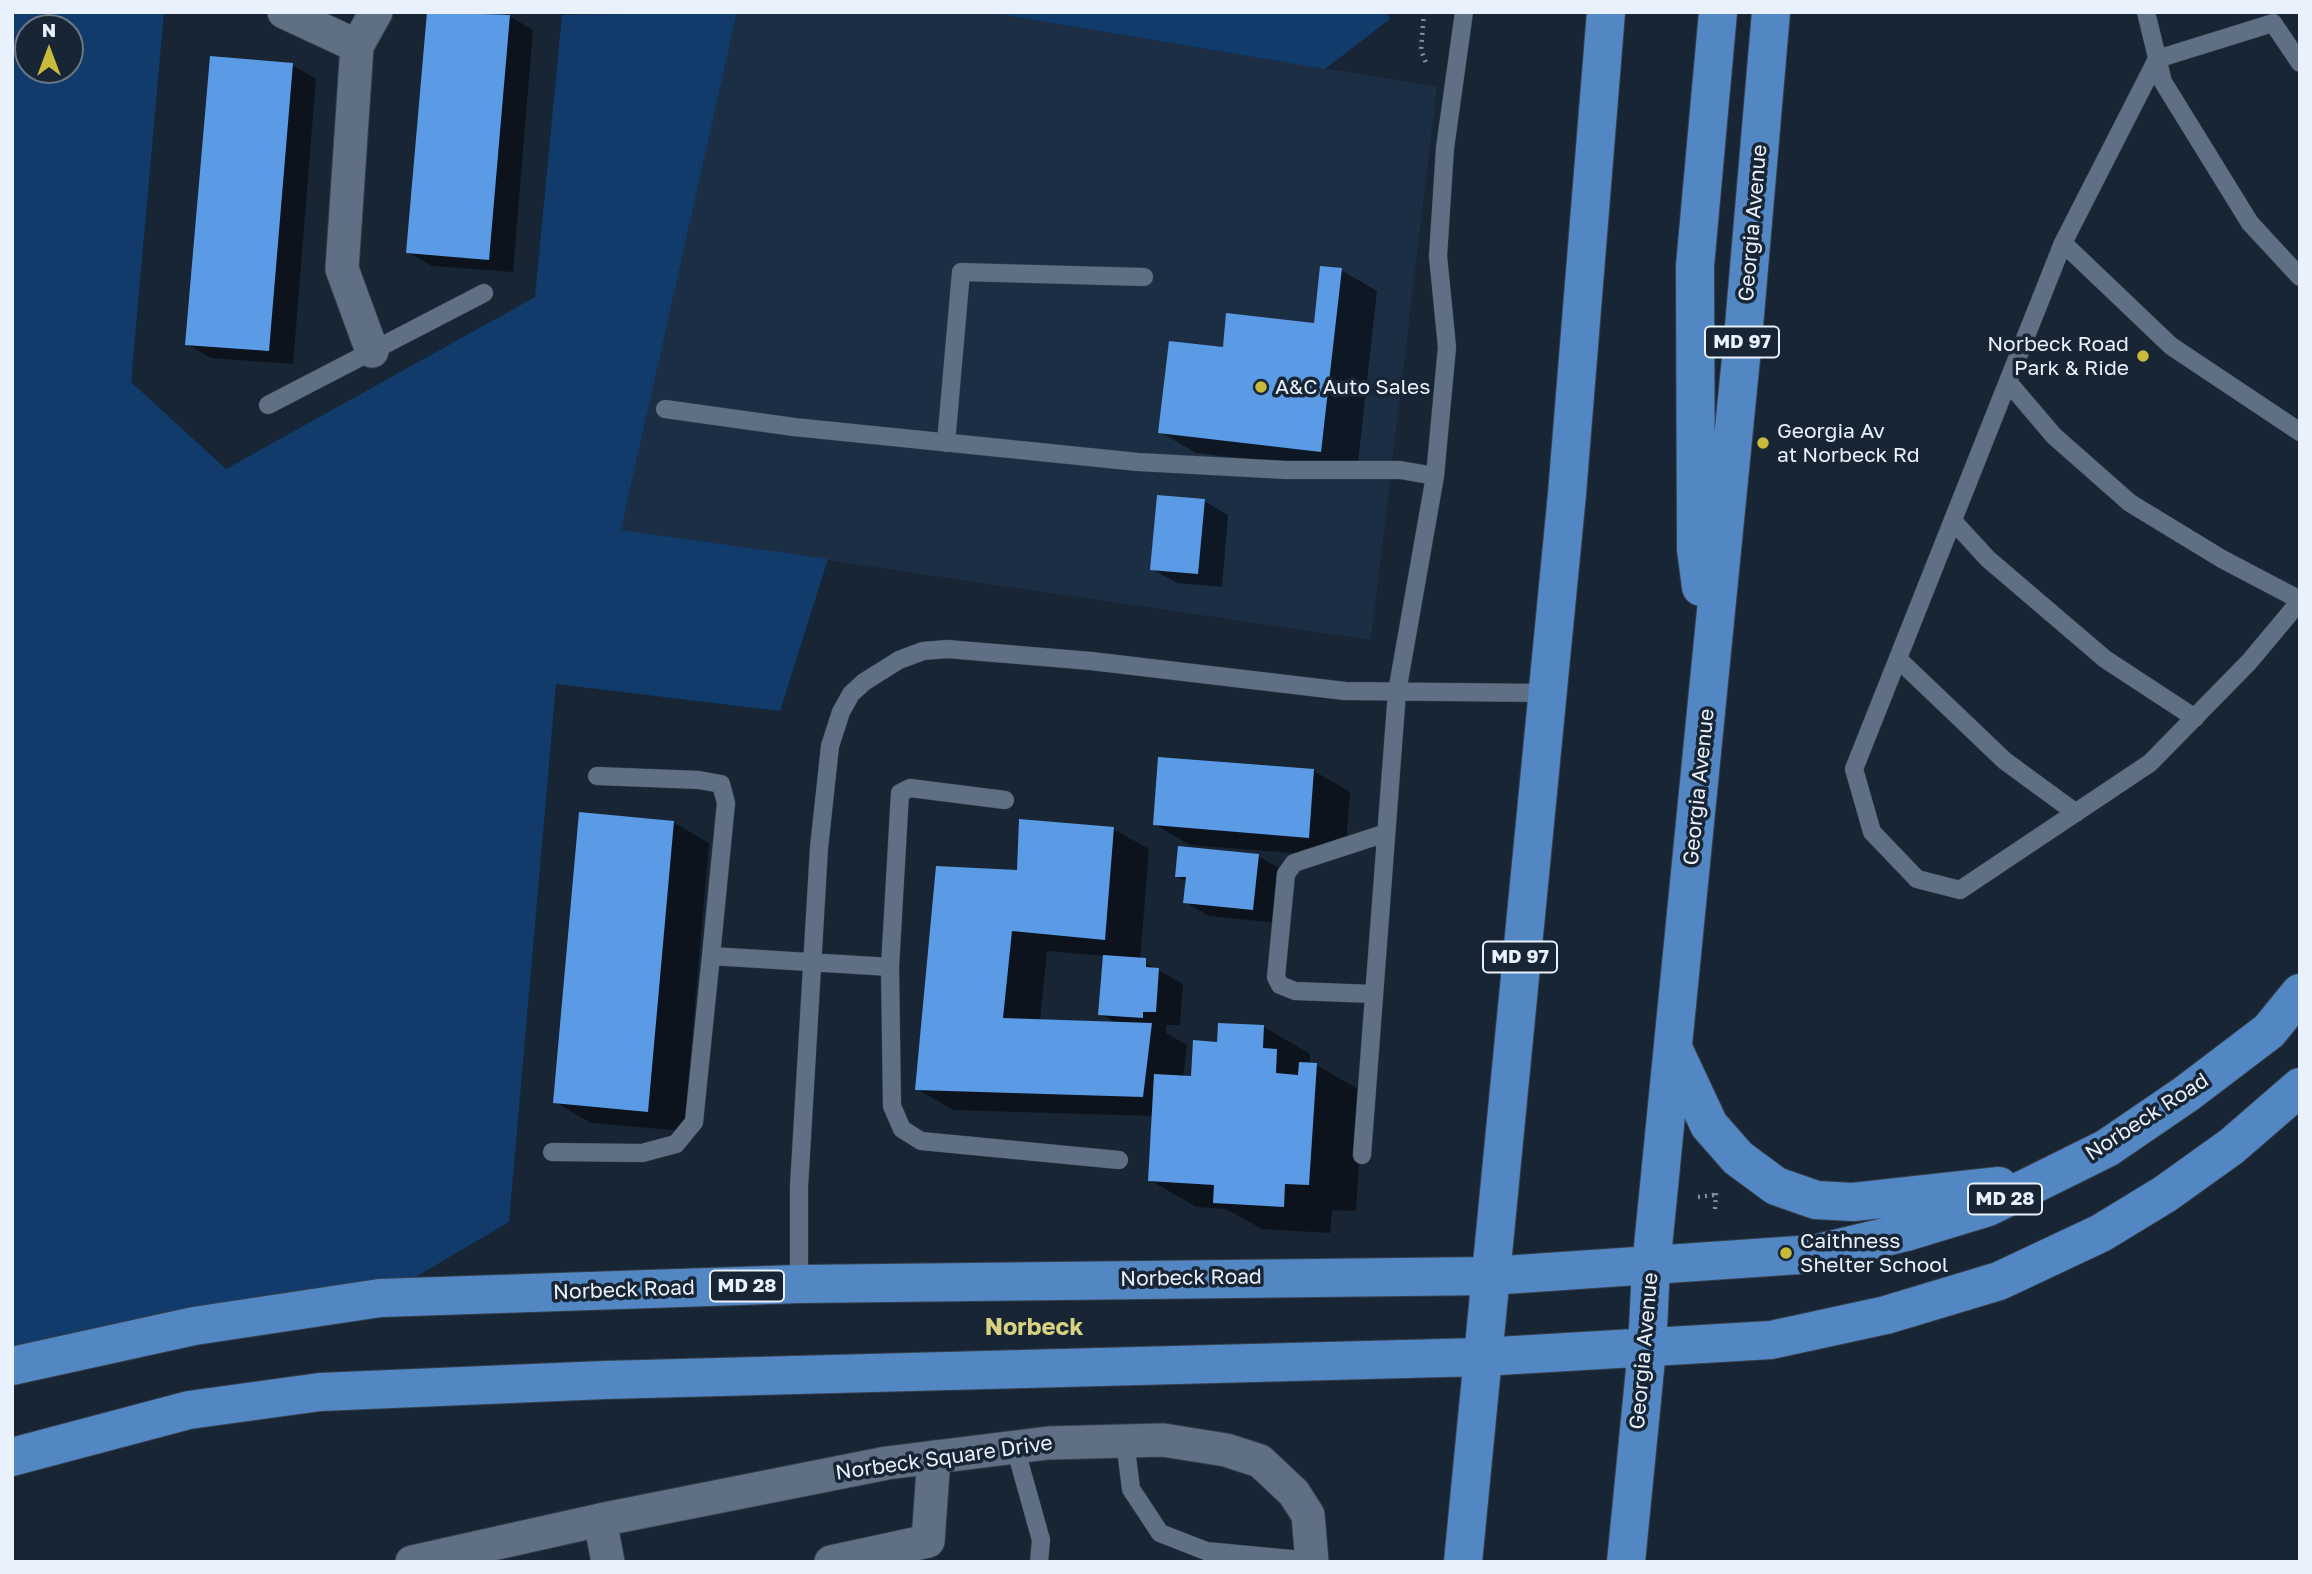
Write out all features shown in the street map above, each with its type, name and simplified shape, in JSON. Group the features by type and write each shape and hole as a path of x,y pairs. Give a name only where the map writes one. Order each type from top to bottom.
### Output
{"main road":[{"name":"MD 97","path":"1463,1562 1547,693 1606,12"},
{"path":"1710,672 1696,549 1695,266 1718,12"},
{"name":"Georgia Avenue","path":"1626,1562 1647,1349 1651,1267 1771,12"},
{"name":"Norbeck Road","path":"12,1366 194,1326 380,1298 799,1284 1489,1276 1814,1254 1906,1232 1988,1207 2107,1147 2186,1094 2269,1031 2300,993"},
{"path":"1673,1048 1709,1125 1738,1158 1776,1186 1816,1200 1853,1202 2039,1181"},
{"path":"12,1457 189,1410 320,1392 606,1380 1481,1357 1771,1340 1886,1315 2000,1281 2101,1233 2165,1194 2232,1146 2300,1087"}],"street":[{"path":"284,12 357,46"},
{"path":"372,351 342,269 357,46 376,12"},
{"name":"Norbeck Square Drive","path":"412,1562 775,1484 934,1457 1015,1447 1163,1440 1226,1450 1260,1461 1294,1493 1308,1516 1312,1562"},
{"path":"831,1562 929,1541 934,1457"},
{"path":"600,1520 608,1562"}],"lane":[{"path":"1362,1155 1397,692 1434,476 1447,347 1438,256 1445,148 1464,12"},
{"path":"2146,12 2163,82 2250,223 2300,277"},
{"path":"2008,382 2054,436 2130,503 2222,559 2300,601 2249,662 2150,763 1959,890 1917,879 1872,832 1854,769 2063,243 2157,59 2273,23 2300,62"},
{"path":"2063,243 2172,346 2300,432"},
{"path":"946,443 961,272 1144,276"},
{"path":"268,405 484,293"},
{"path":"666,409 794,427 1138,462 1286,470 1400,470 1434,476"},
{"path":"1953,521 1988,559 2105,659 2195,718"},
{"path":"799,1284 799,1187 818,848 830,746 851,694 864,682 899,660 923,651 947,649 1091,661 1345,691 1547,693"},
{"path":"1898,659 2005,761 2076,813"},
{"path":"552,1152 642,1153 676,1144 694,1122 726,803 721,784 699,779 597,776"},
{"path":"1005,800 910,788 900,793 890,967 892,1106 902,1129 921,1141 1119,1160"},
{"path":"1374,994 1295,991 1280,985 1276,977 1286,874 1294,863 1386,833"},
{"path":"711,956 812,960 890,967"},
{"path":"1125,1441 1131,1489 1160,1533 1206,1551 1312,1562"},
{"path":"1015,1447 1041,1541 1039,1562"}],"shaded area":[{"path":"12,12 164,12 131,382 226,469 535,297 562,15 737,12 621,530 828,559 780,711 556,684 509,1222 380,1298 12,1366"},
{"path":"737,12 987,12 1437,87 1371,640 621,530"},
{"path":"987,12 1387,12 1390,19 1325,69"}],"building":[{"path":"427,12 510,15 489,260 406,253"},
{"path":"210,56 293,63 269,351 185,345"},
{"path":"1320,266 1342,268 1321,452 1158,433 1169,341 1223,347 1226,313 1314,323"},
{"path":"1157,495 1205,499 1198,574 1150,570"},
{"path":"1158,757 1314,769 1309,838 1153,825"},
{"path":"579,812 674,821 648,1112 553,1103"},
{"path":"1019,819 1114,827 1105,940 1012,931 1003,1018 1152,1023 1143,1097 915,1090 936,866 1017,870"},
{"path":"1178,846 1259,854 1253,910 1183,903 1186,877 1175,877"},
{"path":"1103,955 1146,958 1146,967 1159,968 1156,1012 1143,1012 1143,1018 1098,1015"},
{"path":"1218,1023 1264,1025 1263,1048 1277,1049 1276,1073 1298,1075 1299,1062 1317,1063 1309,1185 1285,1184 1284,1207 1213,1203 1214,1185 1148,1181 1154,1074 1191,1076 1193,1040 1217,1042"}],"place":[{"name":"Norbeck Road Park & Ride","path":"2143,356"},
{"name":"A&C Auto Sales","path":"1261,387"},
{"name":"Georgia Av at Norbeck Rd","path":"1763,443"},
{"name":"Caithness Shelter School","path":"1786,1253"}],"district":[{"name":"Norbeck","path":"1034,1327"}]}
